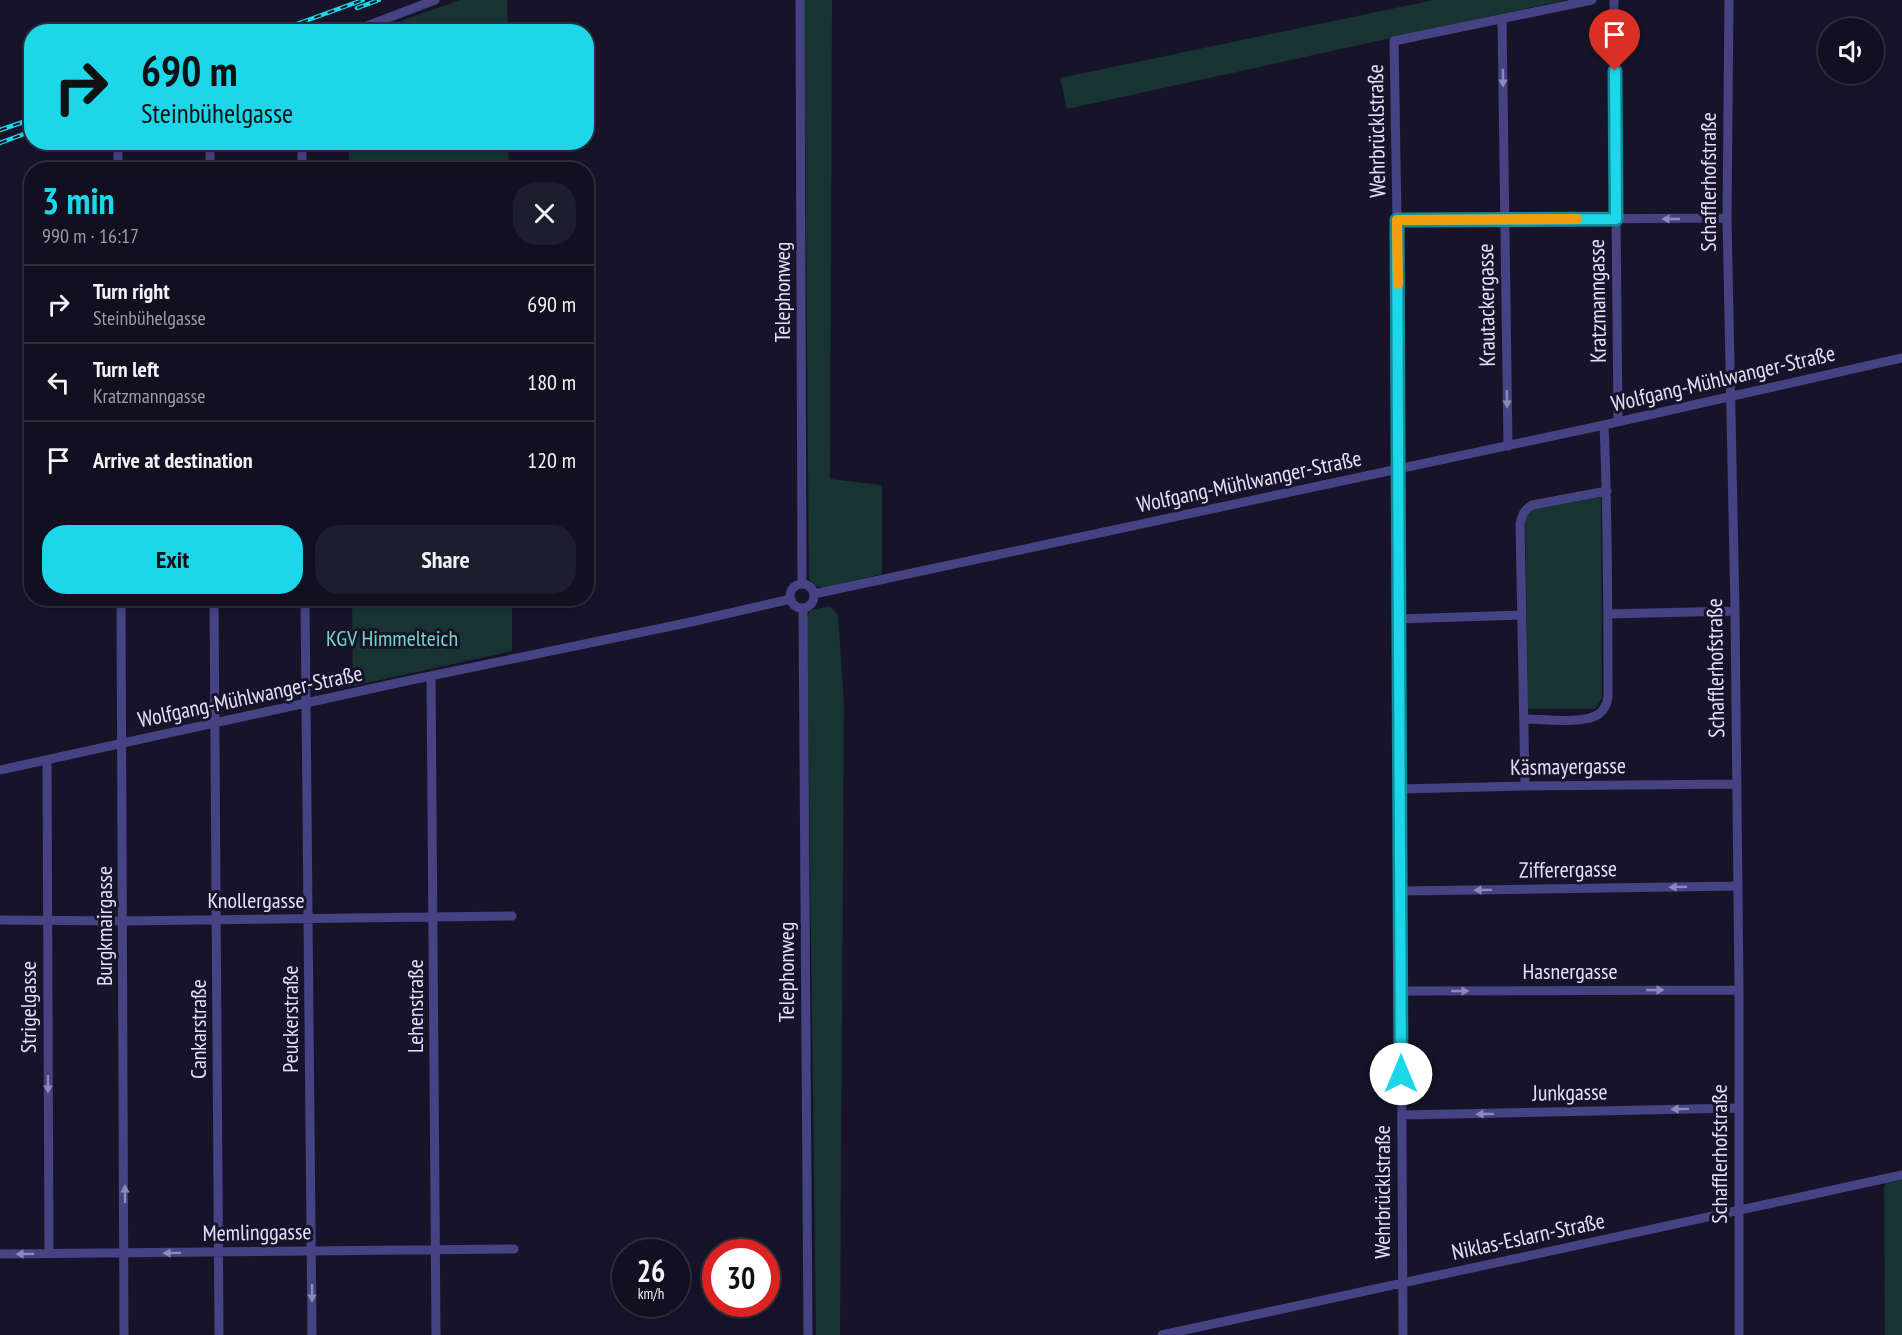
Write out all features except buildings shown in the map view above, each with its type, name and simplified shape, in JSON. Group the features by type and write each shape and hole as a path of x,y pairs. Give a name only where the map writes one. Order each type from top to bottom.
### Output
{"street":[{"path":"372,24 435,0"},
{"name":"Telephonweg","path":"800,0 802,584"},
{"path":"1502,20 1592,0"},
{"name":"Kratzmanngasse","path":"1614,0 1618,422"},
{"name":"Schafflerhofstraße","path":"1729,0 1727,219 1735,611 1739,1335"},
{"name":"Wehrbrücklstraße","path":"1403,1335 1394,41 1502,20"},
{"name":"Krautackergasse","path":"1502,20 1508,446"},
{"path":"1397,220 1727,219"},
{"name":"Wolfgang-Mühlwanger-Straße","path":"814,594 1508,446 1902,358"},
{"path":"1524,719 1589,719 1600,713 1606,705 1608,697 1608,614 1604,425"},
{"path":"1525,786 1520,524 1525,509 1532,505 1607,490"},
{"path":"802,584 808,585 814,594 812,603 803,608 795,606 791,598 792,590 802,584"},
{"name":"Wolfgang-Mühlwanger-Straße","path":"0,770 691,622 791,598"},
{"name":"Burgkmairgasse","path":"121,606 124,1335"},
{"name":"Cankarstraße","path":"214,606 219,1335"},
{"name":"Peuckerstraße","path":"305,606 312,1335"},
{"name":"Telephonweg","path":"803,608 808,1335"},
{"path":"1608,614 1735,611"},
{"path":"1398,619 1521,615"},
{"name":"Lehenstraße","path":"431,676 436,1335"},
{"name":"Strigelgasse","path":"46,760 49,1254"},
{"name":"Käsmayergasse","path":"1400,789 1736,784"},
{"name":"Zifferergasse","path":"1401,891 1737,886"},
{"name":"Knollergasse","path":"0,920 123,921 512,916"},
{"name":"Hasnergasse","path":"1401,991 1738,990"},
{"name":"Junkgasse","path":"1402,1115 1738,1108"},
{"name":"Niklas-Eslarn-Straße","path":"1162,1335 1902,1175"},
{"name":"Memlinggasse","path":"0,1254 514,1250"}],"green space":[{"path":"460,0 507,0 508,24 392,24"},
{"path":"804,0 832,0 830,479 882,485 882,574 825,587 816,586 809,579"},
{"path":"1434,0 1565,0 1067,109 1060,78"},
{"path":"349,150 508,150 509,162 349,162"},
{"path":"1601,497 1602,698 1595,709 1528,709 1525,522 1527,513 1531,509"},
{"name":"KGV Himmelteich","path":"352,606 512,606 512,651 353,686"},
{"path":"830,606 838,615 844,705 840,1335 816,1335 807,616 811,610"},
{"path":"1902,1180 1902,1335 1885,1335 1884,1187 1886,1183"}],"railway":[{"path":"297,24 363,0"},
{"path":"357,8 379,0"},
{"path":"0,130 24,122"},
{"path":"0,143 24,134"}],"slow traffic":[{"path":"1398,284 1397,220 1577,219"}],"route":[{"path":"1401,1074 1397,220 1616,219 1615,71"}]}
